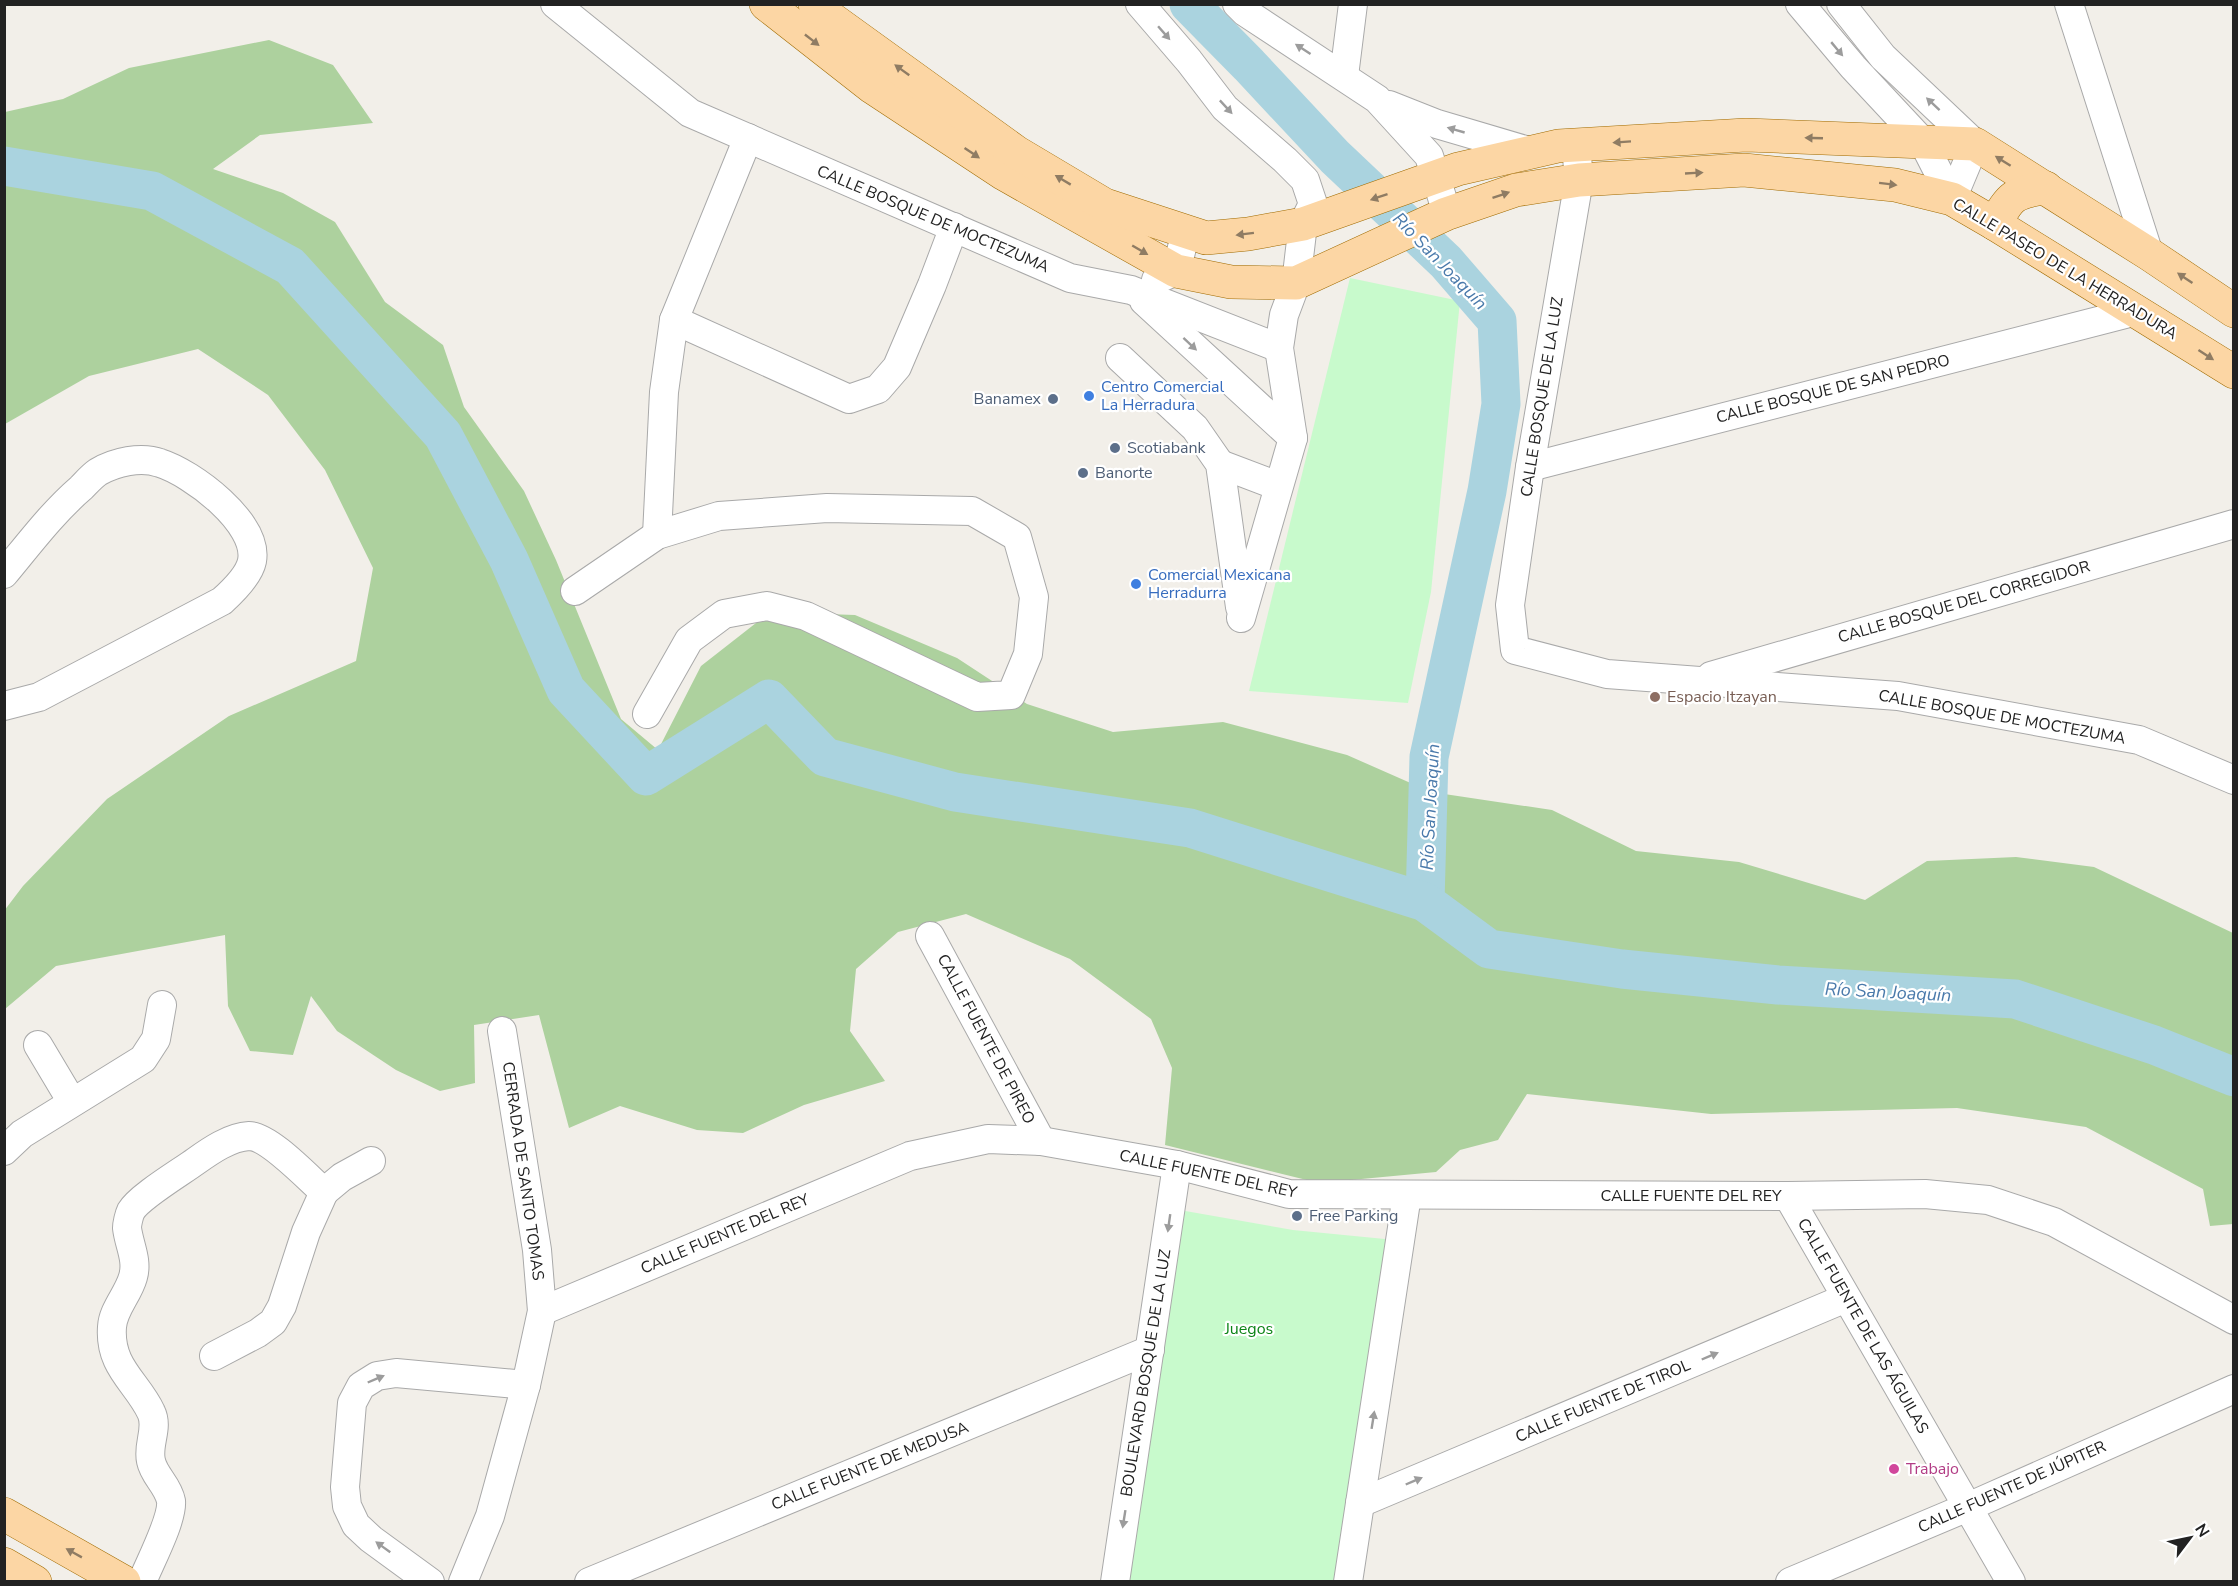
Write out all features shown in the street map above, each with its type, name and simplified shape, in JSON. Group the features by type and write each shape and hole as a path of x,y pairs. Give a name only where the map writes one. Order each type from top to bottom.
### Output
{"main road":[{"name":"CALLE PASEO DE LA HERRADURA","path":"766,4 873,87 1004,174 1176,271 1231,282 1296,283 1446,213 1516,190 1579,180 1743,170 1895,185 1952,200 1995,224 2234,372"},
{"path":"815,4 829,17 1016,152 1105,205 1206,238 1248,234 1304,224 1458,170 1558,146 1746,135 1975,144 2149,254 2234,311"},
{"path":"1995,224 2008,201 2018,194 2046,188"},
{"path":"4,1514 124,1581"},
{"path":"4,1564 35,1581"}],"street":[{"name":"CALLE BOSQUE DE MOCTEZUMA","path":"555,4 690,113 1070,278 1131,290 1279,348"},
{"path":"1120,358 1195,429 1220,464 1241,618 1293,438 1279,348 1284,315 1296,283 1304,224 1314,204 1305,180 1225,108 1189,61 1140,4"},
{"path":"1237,4 1245,12 1377,99 1407,114 1532,152"},
{"path":"1344,76 1353,4"},
{"path":"1800,4 1853,68 1923,142 1952,200"},
{"path":"1841,4 1883,57 1975,144 1952,200"},
{"path":"2069,4 2149,254"},
{"path":"1377,99 1429,156 1446,213"},
{"path":"657,535 664,392 674,320 748,138"},
{"name":"CALLE BOSQUE DE LA LUZ","path":"1515,650 1510,604 1530,467 1579,180 1576,145"},
{"path":"674,320 849,399 878,389 897,367 954,227"},
{"path":"1186,232 1176,271 1131,290 1293,438"},
{"name":"CALLE BOSQUE DE SAN PEDRO","path":"1530,467 2137,311"},
{"path":"4,574 75,492 98,472 128,461 159,462 188,476 233,513 249,535 252,561 239,585 222,601 39,697 4,706"},
{"path":"1220,464 1278,486"},
{"path":"575,591 657,535 719,516 827,508 972,511 1017,537 1034,597 1028,654 1011,695 977,697 806,616 767,606 724,614 689,640 647,714"},
{"name":"CALLE BOSQUE DEL CORREGIDOR","path":"1694,681 2234,524"},
{"name":"CALLE BOSQUE DE MOCTEZUMA","path":"1515,650 1607,674 1898,696 2139,740 2233,779"},
{"name":"CALLE FUENTE DE PIREO","path":"930,936 1041,1141"},
{"path":"4,1150 21,1134 142,1059 156,1039 162,1005"},
{"name":"CERRADA DE SANTO TOMAS","path":"502,1031 537,1251 542,1311"},
{"path":"38,1045 72,1102"},
{"path":"142,1581 171,1516 171,1501 167,1488 151,1462 150,1447 155,1430 152,1414 125,1375 115,1353 112,1328 114,1319 133,1277 134,1256 127,1227 131,1210 145,1197 209,1152 233,1140 250,1136 267,1142 324,1192"},
{"name":"CALLE FUENTE DEL REY","path":"542,1311 910,1156 988,1139 1041,1141 1177,1165 1289,1194 1788,1196 1925,1194 1988,1200 2055,1222 2234,1320"},
{"path":"214,1356 258,1333 273,1322 282,1306 306,1232 324,1192 342,1177 371,1161"},
{"name":"BOULEVARD BOSQUE DE LA LUZ","path":"1115,1581 1177,1165"},
{"path":"1348,1581 1407,1195"},
{"name":"CALLE FUENTE DE LAS ÁGUILAS","path":"1788,1196 2011,1581"},
{"name":"CALLE FUENTE DE TIROL","path":"1360,1503 1846,1298"},
{"path":"463,1581 490,1516 526,1385 542,1311"},
{"name":"CALLE FUENTE DE MEDUSA","path":"588,1581 1150,1350"},
{"path":"430,1581 371,1539 356,1525 347,1506 345,1487 352,1403 362,1386 377,1376 396,1373 526,1385"},
{"name":"CALLE FUENTE DE JÚPITER","path":"1790,1581 1968,1507 2234,1389"}],"green space":[{"path":"269,40 333,65 373,123 260,135 213,169 283,193 335,222 385,302 443,345 464,407 524,491 556,560 621,719 658,750 701,666 770,612 855,615 957,658 1027,704 1113,732 1223,722 1347,755 1431,792 1552,810 1636,851 1739,862 1865,900 1927,861 2016,857 2094,867 2233,933 2233,1224 2210,1226 2203,1189 2086,1127 1957,1108 1711,1114 1527,1094 1498,1140 1460,1150 1436,1172 1319,1183 1165,1145 1172,1068 1151,1019 1070,959 966,914 898,932 856,969 850,1031 885,1081 804,1105 743,1133 697,1130 620,1106 569,1128 539,1015 474,1025 475,1083 440,1091 396,1070 337,1031 311,996 293,1055 250,1051 228,1006 225,935 56,966 5,1009 4,911 23,886 107,799 229,716 356,661 373,568 325,470 268,395 198,349 89,376 5,424 5,112 63,99 129,68"},
{"path":"1350,278 1460,301 1431,592 1408,703 1249,691"},
{"name":"Juegos","path":"1174,1209 1293,1230 1395,1240 1343,1581 1118,1582"}],"waterway":[{"name":"Río San Joaquín","path":"1189,4 1335,157 1446,262 1497,321 1501,404 1487,491 1429,757 1425,902"},
{"path":"4,166 152,191 290,266 443,435 509,560 566,690 646,776 769,699 825,757 955,792 1190,828 1425,902 1489,949 1622,969 1778,985 2015,999 2154,1045 2234,1077"}],"place":[{"name":"Centro Comercial La Herradura","path":"1089,396"},
{"name":"Banamex","path":"1053,399"},
{"name":"Scotiabank","path":"1115,448"},
{"name":"Banorte","path":"1083,473"},
{"name":"Comercial Mexicana Herradurra","path":"1136,584"},
{"name":"Espacio Itzayan","path":"1655,697"},
{"name":"Free Parking","path":"1297,1216"},
{"name":"Trabajo","path":"1894,1469"}]}
